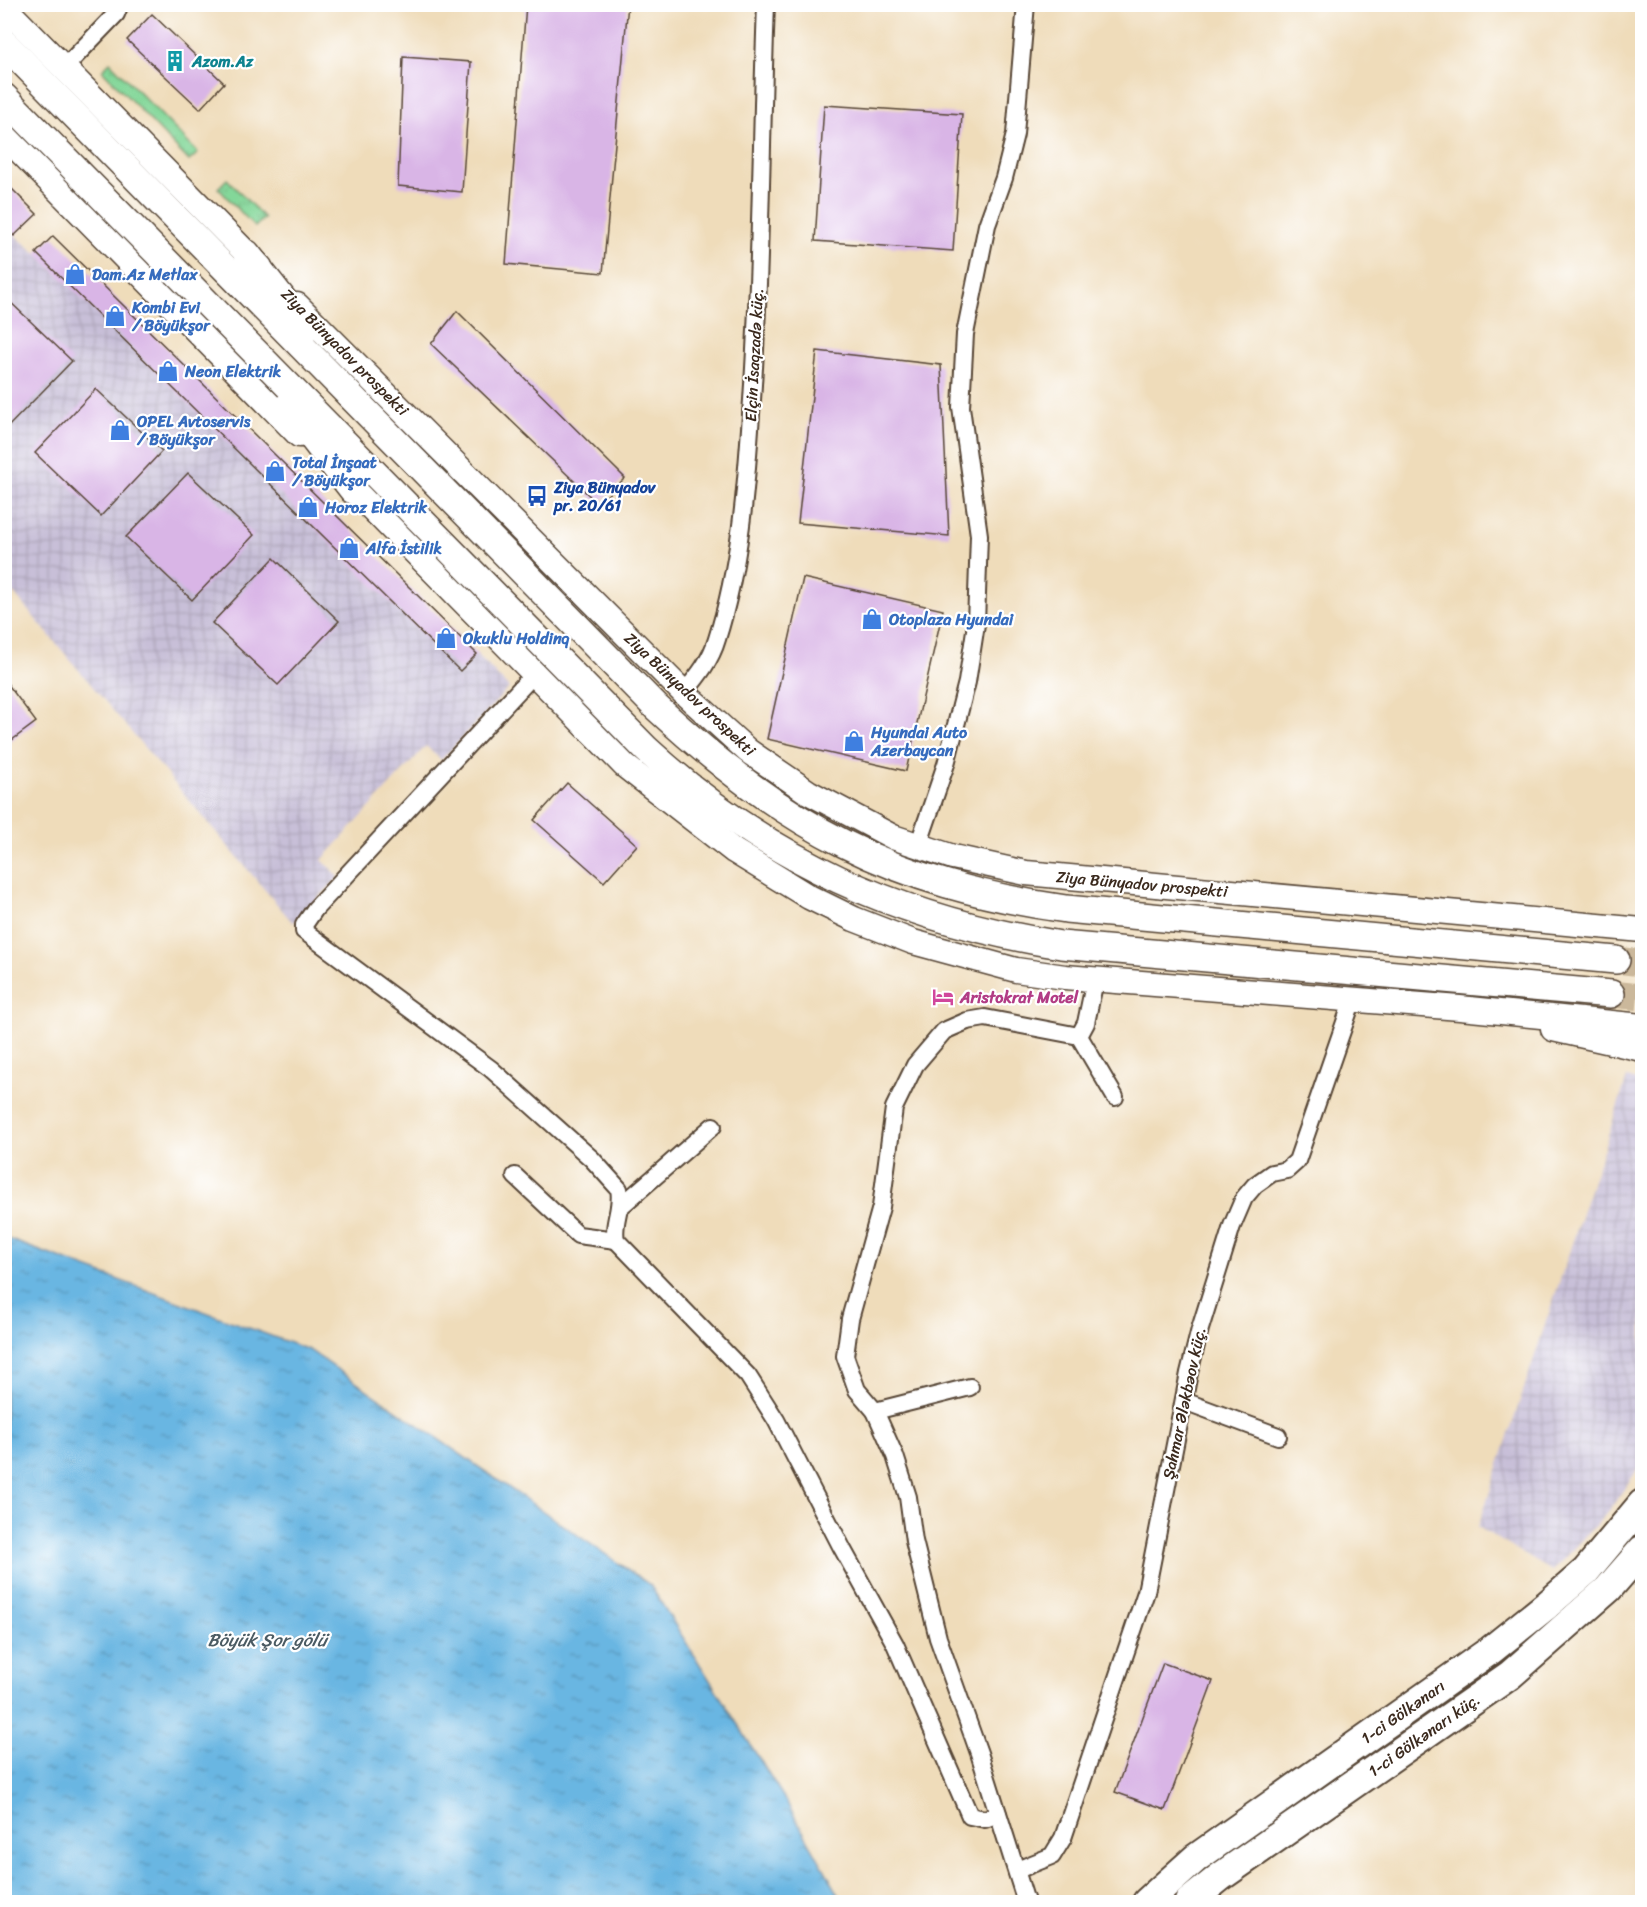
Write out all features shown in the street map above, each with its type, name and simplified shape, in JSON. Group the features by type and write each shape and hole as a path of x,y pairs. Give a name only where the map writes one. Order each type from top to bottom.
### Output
{"highway":[{"name":"1-ci Gölkənarı","path":"1146,1902 1196,1858 1491,1650 1586,1571 1642,1504"},
{"name":"1-ci Gölkənarı küç.","path":"1189,1902 1220,1877 1510,1675 1608,1589 1642,1550"}],"main road":[{"name":"Ziya Bünyadov prospekti","path":"4,7 684,693 748,751 778,774 840,811 893,837 918,846 982,864 1071,878 1587,923 1642,930"},
{"name":"Ziya Bünyadov prospekti","path":"4,43 657,708 729,772 765,799 814,830 842,845 912,874 985,895 1066,909 1616,960"},
{"path":"4,97 646,749 674,775 735,820 793,858"},
{"path":"4,135 625,766 694,822 774,877 854,919 967,958 1016,969 1095,980 1353,999 1642,1026"},
{"path":"247,254 397,443"},
{"path":"206,302 353,489"},
{"path":"657,708 724,755 800,799 893,837"},
{"path":"625,766 720,825 857,889 903,907 1011,937 1061,945 1611,994"},
{"path":"1587,923 1642,938"},
{"path":"1460,1008 1642,1049"},
{"path":"1611,1022 1642,1014"}],"street":[{"path":"64,68 116,14 120,4"},
{"name":"Elçin İsaqzadə küç.","path":"684,693 705,666 717,639 744,505 757,331 766,4"},
{"path":"918,846 946,764 967,682 976,624 979,534 961,407 965,334 987,225 1004,178 1015,134 1026,4"},
{"path":"534,674 315,909 304,925 304,931 491,1069 592,1159 619,1189 619,1209 613,1226 616,1240 748,1376 776,1420 895,1644 970,1816 986,1819 998,1814"},
{"path":"1079,1036 1086,1023 1095,980"},
{"name":"Şahmar Ələkbəov küç.","path":"1017,1870 1052,1856 1063,1838 1146,1592 1200,1329 1232,1226 1244,1198 1255,1185 1272,1173 1287,1170 1297,1161 1353,999"},
{"path":"1026,1902 938,1638 914,1541 908,1497 895,1456 875,1411 857,1390 845,1356 850,1318 881,1207 894,1108 915,1065 944,1031 967,1021 985,1018 1079,1036 1115,1097"},
{"path":"619,1209 713,1126"},
{"path":"515,1176 578,1235 616,1240"},
{"path":"875,1411 970,1387"},
{"path":"1184,1401 1278,1436"}],"shaded area":[{"path":"4,226 36,253 460,671 477,654 509,688 441,760 426,746 322,860 339,877 293,923 5,583"},
{"path":"1627,1078 1642,1082 1642,1463 1608,1512 1552,1571 1478,1527"}],"green space":[{"path":"110,62 198,153 189,161 102,70"},
{"path":"227,179 264,218 255,227 218,188"}],"water":[{"name":"Böyük Şor gölü","path":"5,1238 309,1350 650,1585 784,1798 843,1902 5,1902"}],"building":[{"path":"526,4 628,4 603,273 506,264"},
{"name":"Azom.Az","path":"152,14 224,83 200,109 127,40"},
{"path":"403,57 471,62 462,192 398,186"},
{"path":"824,105 962,114 953,251 815,241"},
{"path":"4,181 37,214 14,236 4,226"},
{"path":"53,236 477,654 460,671 36,253"},
{"path":"4,296 72,361 4,431"},
{"path":"457,311 625,478 598,504 431,344"},
{"path":"817,351 941,365 949,536 798,523"},
{"path":"96,389 162,451 101,516 35,453"},
{"path":"188,473 254,535 192,600 126,537"},
{"path":"274,558 339,621 278,685 212,623"},
{"path":"803,578 943,610 906,771 767,739"},
{"path":"4,679 36,722 4,746"},
{"path":"567,783 637,845 604,882 534,820"},
{"path":"1163,1663 1213,1681 1165,1810 1115,1792"}],"tunnel":[{"path":"1616,960 1642,963"},
{"path":"1611,994 1642,997"}],"place":[{"name":"Azom.Az","path":"175,61"},
{"name":"Dam.Az Metlax","path":"75,274"},
{"name":"Kombi Evi / Böyükşor","path":"115,316"},
{"name":"Neon Elektrik","path":"168,371"},
{"name":"OPEL Avtoservis / Böyükşor","path":"120,430"},
{"name":"Total İnşaat / Böyükşor","path":"275,471"},
{"name":"Ziya Bünyadov pr. 20/61","path":"537,496"},
{"name":"Horoz Elektrik","path":"308,507"},
{"name":"Alfa İstilik","path":"349,548"},
{"name":"Otoplaza Hyundai","path":"872,619"},
{"name":"Okuklu Holdinq","path":"446,638"},
{"name":"Hyundai Auto Azerbaycan","path":"854,741"},
{"name":"Aristokrat Motel","path":"943,997"}]}
